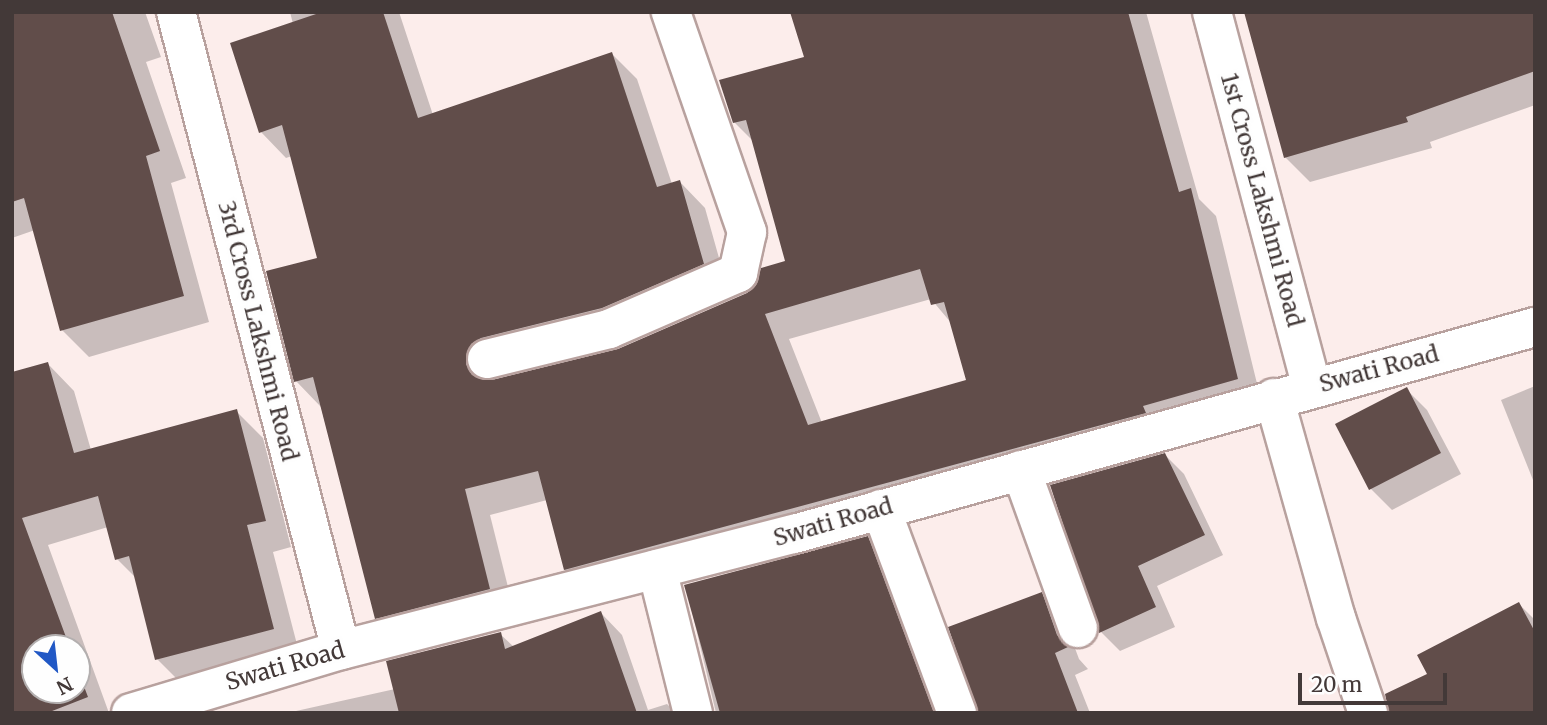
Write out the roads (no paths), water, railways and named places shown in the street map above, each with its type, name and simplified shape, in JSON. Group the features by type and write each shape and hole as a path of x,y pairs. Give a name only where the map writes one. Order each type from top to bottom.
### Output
{"street":[{"name":"3rd Cross Lakshmi Road","path":"176,12 341,650"},
{"path":"487,359 609,329 738,273 747,232 671,12"},
{"name":"1st Cross Lakshmi Road","path":"1212,12 1312,388"},
{"name":"Swati Road","path":"155,709 341,650 881,509 1535,327"},
{"path":"1274,398 1336,618 1368,713"},
{"path":"1021,470 1078,628"},
{"path":"881,509 957,713"},
{"path":"657,569 692,713"}]}
